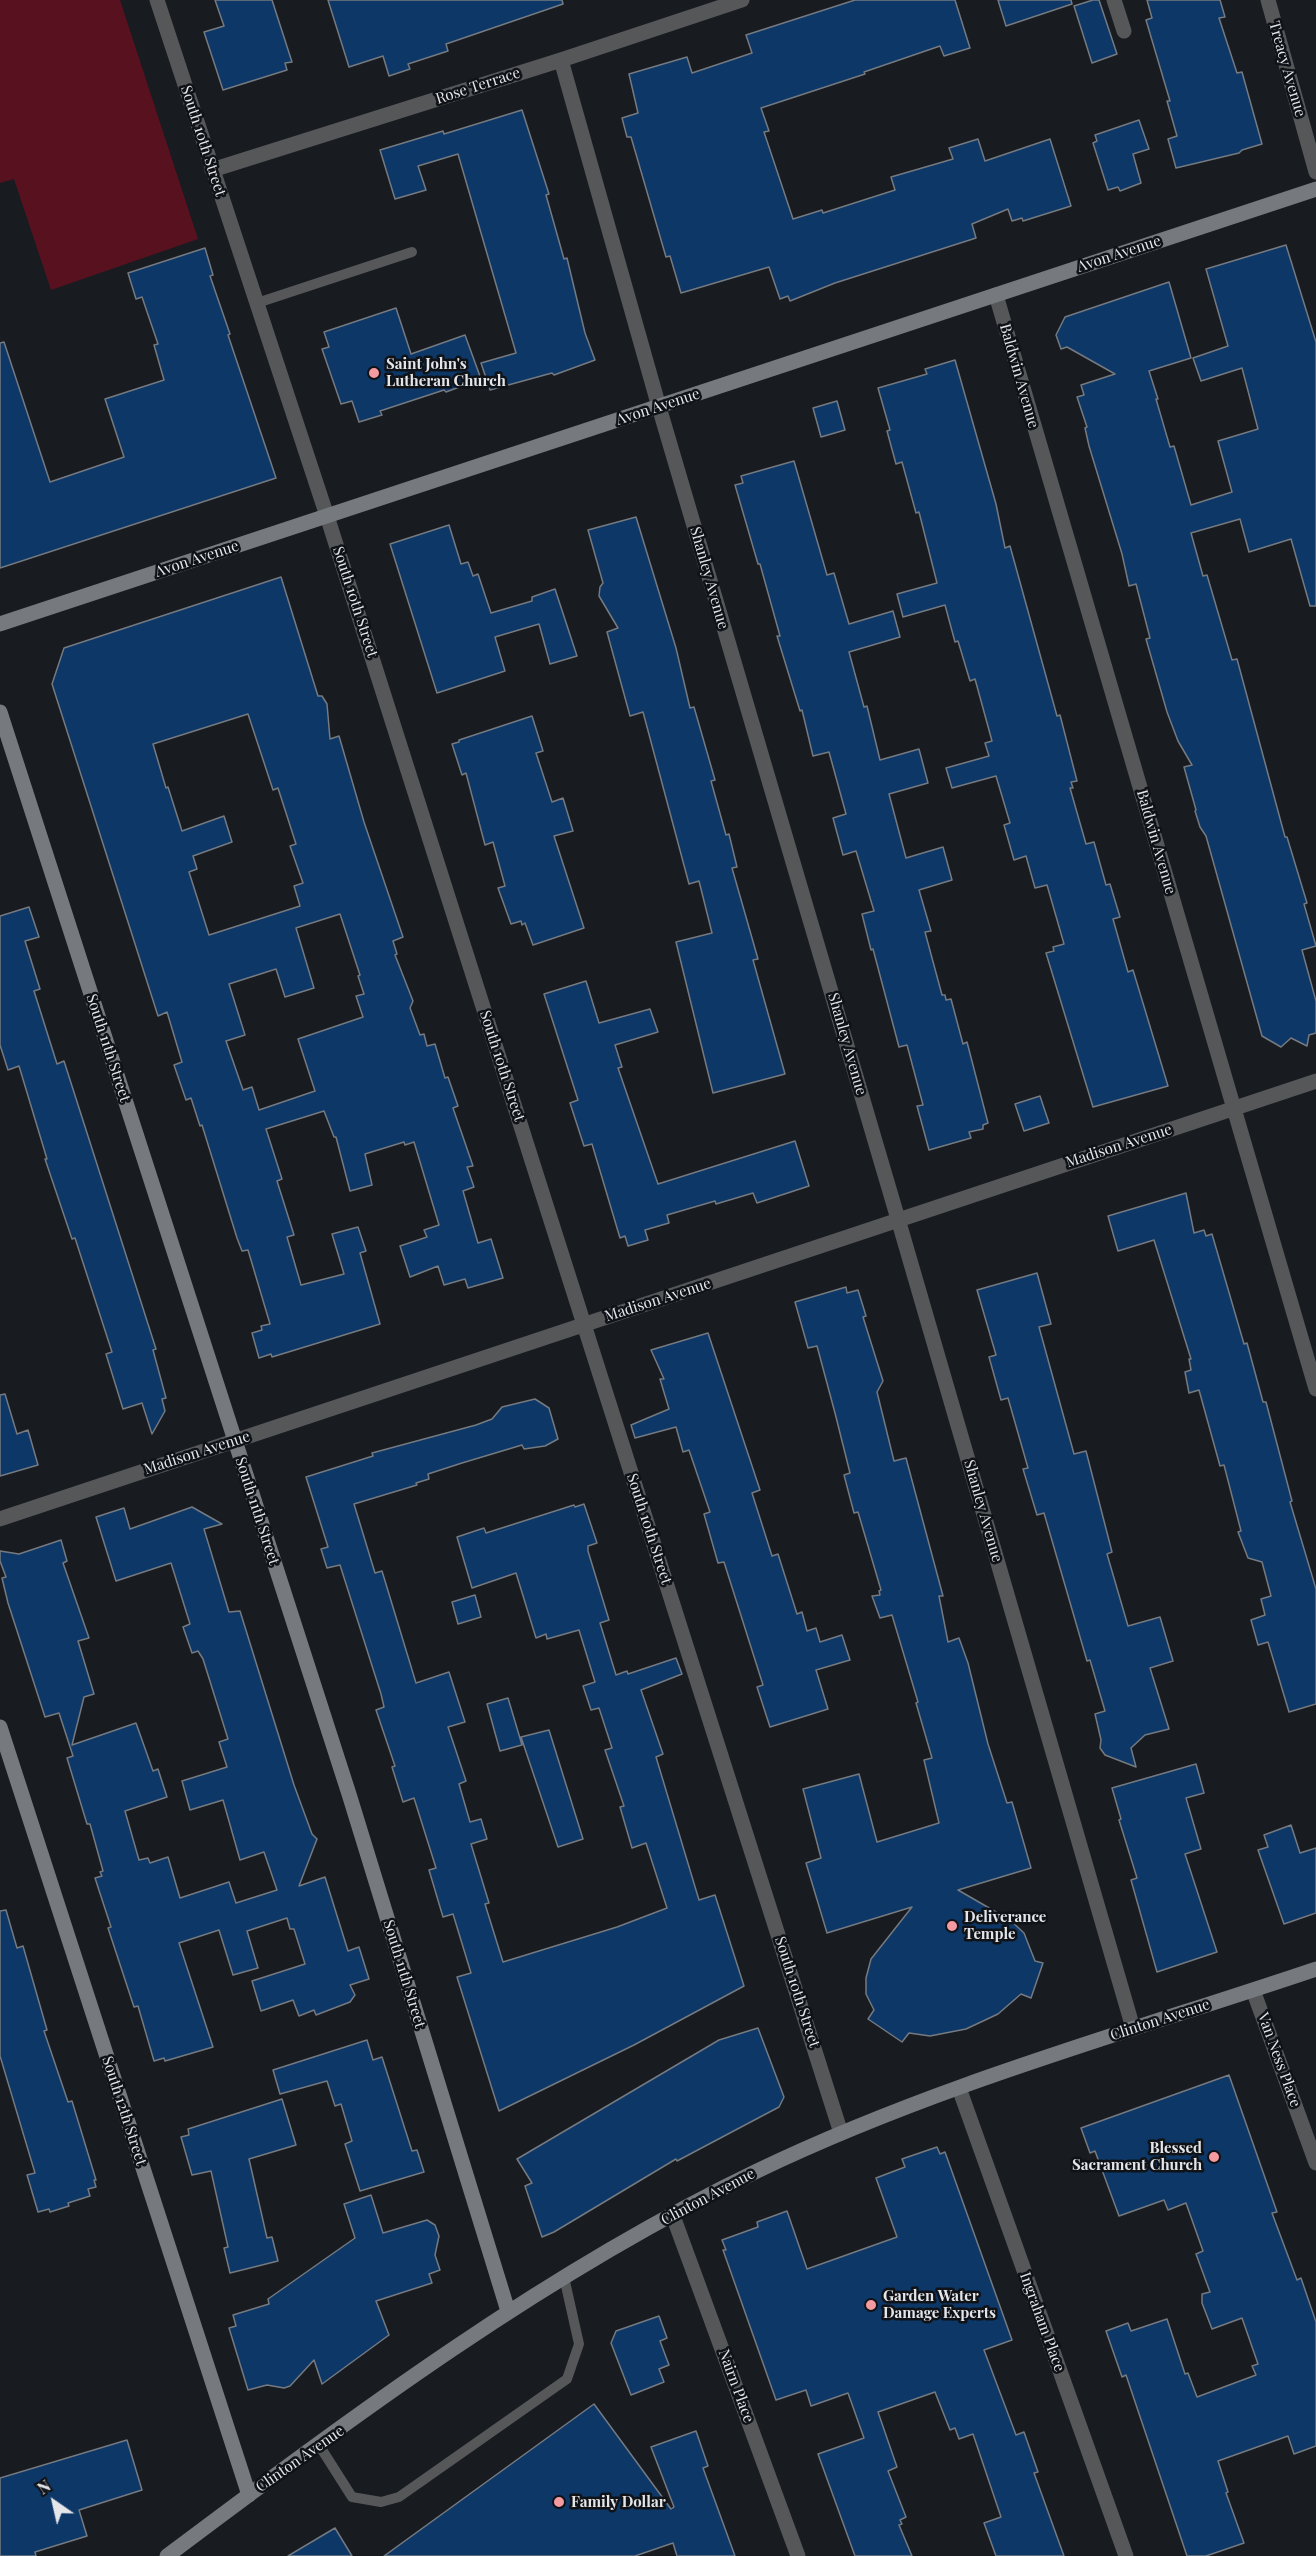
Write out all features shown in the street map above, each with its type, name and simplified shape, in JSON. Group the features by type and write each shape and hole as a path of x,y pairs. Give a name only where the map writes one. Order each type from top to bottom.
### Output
{"street":[{"name":"South 10th Street","path":"157,0 327,516 841,2133"},
{"name":"Rose Terrace","path":"212,170 561,60 742,0"},
{"path":"1114,0 1124,31"},
{"name":"Treacy Avenue","path":"1268,0 1316,172"},
{"name":"Shanley Avenue","path":"561,60 659,407 1133,2028"},
{"name":"Avon Avenue","path":"0,624 1316,189"},
{"name":"Baldwin Avenue","path":"996,295 1316,1389"},
{"name":"South 11th Street","path":"0,712 349,1794 508,2311"},
{"name":"Madison Avenue","path":"0,1519 1316,1081"},
{"name":"South 12th Street","path":"0,1727 249,2495"},
{"name":"Clinton Avenue","path":"167,2556 508,2311 564,2277 756,2171 841,2133 958,2088 1316,1969"},
{"name":"Van Ness Place","path":"1253,1990 1316,2163"},
{"name":"Ingraham Place","path":"958,2088 1126,2556"},
{"name":"Nairn Place","path":"673,2216 798,2556"}],"lane":[{"path":"257,303 412,252"},
{"path":"319,2445 352,2497 381,2502 399,2497 567,2379 579,2344 564,2277"}],"shaded area":[{"path":"0,0 120,0 198,239 51,290 14,179 0,183"}],"building":[{"path":"215,0 272,0 292,62 285,63 287,70 223,90 204,32 224,26"},
{"path":"328,0 562,0 563,4 446,44 448,51 408,64 410,69 389,76 383,56 349,67"},
{"path":"855,0 955,0 970,48 944,56 940,46 864,72 865,74 761,108 769,131 764,132 793,219 822,210 823,213 895,190 891,177 953,159 949,148 978,139 985,161 1050,139 1071,206 1023,221 1022,218 1012,221 1008,209 972,224 976,238 835,283 790,301 788,296 780,299 769,267 681,293 670,256 666,257 631,137 627,137 622,118 638,113 629,74 687,57 692,73 752,53 746,35"},
{"path":"998,0 1071,0 1072,4 1006,26"},
{"path":"1099,0 1117,54 1092,63 1074,6"},
{"path":"1147,0 1220,0 1225,17 1219,18 1237,73 1242,72 1262,144 1239,153 1176,168 1168,139 1177,136 1167,101 1170,101 1146,20 1152,18"},
{"path":"522,110 549,194 546,195 564,259 567,258 585,333 595,360 554,375 552,373 490,390 481,363 516,353 458,154 418,166 426,190 395,199 380,150 443,131 444,134"},
{"path":"1139,120 1149,149 1133,154 1141,183 1120,191 1118,187 1108,190 1093,143 1097,141 1095,135"},
{"path":"1286,245 1316,342 1316,606 1310,606 1291,539 1249,552 1240,519 1191,533 1203,576 1207,575 1232,660 1237,659 1285,837 1287,837 1307,903 1304,904 1316,946 1302,950 1316,1001 1316,1033 1309,1035 1307,1046 1291,1038 1281,1047 1262,1036 1206,836 1200,827 1195,811 1184,767 1192,765 1178,741 1167,712 1146,639 1150,638 1136,584 1129,586 1122,554 1089,446 1085,428 1087,427 1077,397 1084,395 1081,385 1115,374 1067,347 1061,349 1056,335 1065,317 1169,282 1191,358 1149,371 1170,447 1174,446 1191,505 1232,492 1218,441 1258,429 1242,368 1201,381 1193,358 1228,346 1206,269"},
{"path":"205,248 213,275 210,276 230,334 228,335 276,478 0,568 0,343 4,342 50,482 124,457 105,399 164,380 154,345 158,344 142,297 136,299 128,273"},
{"name":"Saint John's Lutheran Church","path":"396,308 411,354 465,335 481,379 446,392 444,390 380,411 382,415 359,422 352,401 341,404 322,349 329,347 324,332"},
{"path":"955,360 996,504 1005,548 1010,546 1057,716 1060,715 1077,781 1071,782 1073,788 1070,788 1086,844 1094,842 1106,885 1110,884 1120,917 1113,919 1128,972 1133,970 1168,1086 1093,1107 1046,953 1054,951 1053,947 1064,944 1047,885 1035,888 1026,856 1014,860 1004,825 1010,823 996,776 952,788 946,768 989,756 985,743 992,741 975,679 970,681 958,641 955,642 945,605 903,617 897,594 937,583 919,512 916,513 902,462 896,464 887,431 890,430 878,388 927,374 925,369"},
{"path":"837,401 845,430 821,437 813,408"},
{"path":"794,461 827,575 834,573 849,624 893,611 900,637 849,652 864,707 867,706 880,760 919,749 928,783 889,794 906,858 943,847 952,880 919,890 931,931 925,932 942,995 945,995 946,1000 951,999 963,1044 967,1042 988,1123 983,1125 983,1129 969,1132 971,1138 929,1150 917,1106 923,1105 907,1045 899,1047 862,914 874,911 856,851 843,855 833,818 846,814 829,752 813,756 802,710 800,711 777,636 780,636 760,564 758,564 735,485 743,483 741,476"},
{"path":"636,517 676,648 690,708 694,707 715,780 711,781 726,835 729,834 737,867 732,868 758,959 753,960 785,1074 713,1093 676,942 712,933 699,881 689,884 643,712 630,716 607,632 618,628 599,596 603,583 588,530"},
{"path":"449,525 461,564 468,562 473,576 478,574 491,613 532,601 532,597 555,589 577,656 550,664 539,624 495,637 505,671 437,693 390,544"},
{"path":"281,577 318,696 322,696 327,704 330,739 339,736 364,822 403,937 393,941 397,954 395,955 413,1001 410,1008 420,1035 424,1034 427,1046 435,1044 445,1078 448,1077 458,1106 453,1108 473,1166 467,1167 474,1187 463,1191 478,1243 491,1239 503,1278 468,1288 465,1279 444,1285 438,1266 410,1277 400,1246 427,1237 424,1230 439,1225 414,1142 405,1145 404,1142 365,1154 372,1185 350,1191 336,1137 334,1137 324,1111 266,1129 282,1179 277,1181 294,1235 287,1237 301,1285 344,1274 332,1234 358,1227 366,1251 360,1253 380,1324 272,1357 271,1354 259,1358 252,1333 262,1330 261,1326 270,1324 248,1250 242,1251 202,1125 200,1126 191,1098 186,1100 174,1065 182,1062 167,1012 158,1016 52,684 64,648","holes":["248,714 273,790 278,788 296,844 290,846 303,883 294,886 300,906 209,935 189,872 197,869 193,856 232,842 224,816 182,831 153,744","340,914 360,975 358,976 364,994 356,996 363,1017 298,1039 315,1091 259,1110 252,1087 243,1090 226,1041 245,1035 229,984 276,969 285,997 314,988 296,928"]},
{"path":"532,716 543,751 536,753 552,802 563,798 573,831 554,836 584,928 533,945 525,923 522,925 521,921 511,924 498,888 505,886 493,842 485,845 466,773 462,775 452,744"},
{"path":"29,907 39,937 25,941 40,989 34,991 57,1064 64,1061 156,1349 153,1350 166,1398 162,1399 165,1411 152,1434 142,1403 123,1409 106,1354 112,1352 75,1238 72,1239 45,1159 47,1159 19,1066 8,1070 0,1045 0,916"},
{"path":"586,981 599,1023 650,1009 658,1032 615,1045 622,1067 618,1068 658,1184 795,1141 809,1186 757,1203 753,1193 667,1215 669,1223 645,1230 648,1240 628,1246 625,1236 620,1238 592,1144 584,1146 570,1103 578,1100 544,994"},
{"path":"1040,1096 1049,1123 1024,1131 1015,1104"},
{"path":"1186,1193 1194,1233 1204,1230 1206,1236 1212,1234 1244,1344 1247,1343 1263,1402 1266,1402 1292,1501 1290,1502 1316,1589 1316,1704 1289,1712 1268,1642 1258,1645 1251,1620 1265,1615 1261,1599 1271,1596 1262,1562 1248,1558 1238,1532 1241,1531 1224,1465 1220,1466 1199,1390 1189,1393 1185,1372 1191,1370 1189,1359 1191,1359 1154,1240 1118,1251 1108,1216"},
{"path":"1037,1273 1051,1324 1039,1327 1074,1454 1086,1451 1112,1552 1107,1554 1128,1626 1160,1617 1173,1661 1150,1668 1169,1729 1145,1735 1131,1748 1136,1767 1105,1755 1100,1748 1101,1740 1095,1714 1105,1711 1090,1660 1087,1661 1044,1513 1037,1515 1023,1469 1028,1468 1008,1398 1001,1400 989,1357 996,1355 977,1290"},
{"path":"846,1287 847,1293 858,1290 866,1316 863,1317 883,1381 877,1392 894,1461 906,1458 943,1596 939,1596 948,1642 959,1638 968,1663 988,1744 1007,1803 1012,1802 1031,1868 958,1890 1010,1920 1024,1933 1035,1961 1043,1963 1031,1998 1021,1994 998,2014 966,2029 930,2036 909,2033 902,2042 868,2019 874,2010 866,1994 866,1978 871,1959 912,1907 827,1933 806,1863 821,1858 803,1789 859,1774 877,1842 939,1823 924,1760 932,1758 916,1703 918,1702 892,1615 880,1618 872,1596 880,1595 881,1590 858,1512 854,1513 844,1475 850,1473 835,1413 817,1346 808,1348 795,1302"},
{"path":"708,1333 760,1490 752,1493 772,1556 778,1554 797,1614 802,1612 807,1631 816,1628 820,1642 842,1635 850,1660 816,1670 828,1709 770,1727 757,1687 763,1685 724,1562 718,1563 704,1514 710,1512 689,1450 683,1452 676,1427 635,1438 631,1425 669,1409 660,1379 664,1379 651,1350"},
{"path":"5,1394 17,1434 28,1430 38,1465 0,1476 0,1395"},
{"path":"535,1399 549,1408 558,1439 545,1446 524,1449 522,1445 462,1463 428,1474 429,1479 416,1483 417,1485 354,1504 375,1573 382,1571 416,1683 449,1672 465,1722 448,1727 466,1781 459,1784 470,1822 481,1819 487,1839 471,1844 489,1903 485,1904 503,1962 617,1927 667,1908 646,1843 632,1848 620,1807 624,1806 605,1750 612,1748 599,1708 591,1710 583,1686 595,1682 579,1630 547,1639 546,1634 536,1638 516,1573 472,1588 457,1537 484,1528 486,1533 574,1505 575,1507 584,1504 597,1543 588,1546 588,1551 609,1620 600,1623 616,1675 627,1671 628,1674 676,1658 682,1674 641,1690 663,1754 656,1757 699,1900 715,1895 744,1986 634,2045 499,2111 457,1977 471,1973 453,1914 443,1917 429,1870 436,1868 414,1798 403,1802 392,1767 395,1766 376,1710 384,1707 381,1694 340,1565 327,1568 321,1549 328,1547 306,1477 373,1456 372,1453 476,1425 492,1419 502,1407"},
{"path":"192,1507 222,1524 204,1529 229,1612 240,1611 294,1785 312,1834 317,1839 299,1886 325,1877 348,1951 359,1947 369,1979 350,1985 355,1995 350,2002 316,2015 314,2010 299,2016 293,2000 261,2011 252,1981 305,1964 294,1929 290,1929 287,1918 247,1931 258,1968 233,1975 219,1930 179,1943 213,2047 165,2061 164,2058 154,2061 138,2006 134,2007 108,1928 111,1927 95,1878 102,1876 100,1872 103,1871 90,1824 87,1824 67,1758 73,1756 59,1713 45,1717 8,1603 2,1578 6,1577 0,1561 0,1551 19,1554 61,1540 67,1561 63,1563 89,1638 78,1641 94,1694 84,1697 72,1745 136,1723 153,1771 158,1769 167,1797 125,1811 139,1860 148,1858 150,1863 168,1857 180,1898 229,1882 236,1903 277,1890 264,1852 240,1860 223,1800 190,1810 182,1781 227,1767 219,1742 228,1739 203,1659 198,1651 192,1653 183,1627 190,1624 171,1563 116,1581 96,1517 124,1508 130,1529"},
{"path":"475,1595 481,1617 458,1624 452,1602"},
{"path":"508,1698 522,1745 500,1751 487,1704"},
{"path":"549,1730 583,1839 558,1847 521,1737"},
{"path":"1196,1764 1204,1793 1186,1798 1201,1849 1185,1854 1217,1952 1157,1972 1131,1880 1137,1878 1119,1820 1121,1819 1112,1788"},
{"path":"1291,1825 1300,1853 1316,1848 1316,1913 1284,1924 1258,1850 1268,1847 1264,1835"},
{"path":"6,1910 17,1948 23,1946 47,2030 44,2031 68,2102 72,2101 96,2180 94,2180 96,2187 88,2189 90,2196 50,2212 49,2209 38,2212 27,2175 35,2173 0,2056 0,1911"},
{"path":"758,2028 784,2097 779,2107 677,2161 676,2159 542,2237 525,2186 532,2183 517,2159 719,2040"},
{"path":"367,2040 373,2060 382,2057 412,2151 417,2150 424,2172 360,2191 345,2144 352,2141 341,2104 335,2106 327,2081 280,2094 273,2070"},
{"path":"1229,2075 1277,2212 1272,2213 1297,2280 1301,2278 1316,2322 1316,2446 1294,2454 1288,2436 1218,2461 1228,2492 1226,2493 1244,2543 1206,2556 1187,2556 1126,2375 1122,2377 1106,2331 1128,2323 1131,2331 1167,2319 1185,2374 1188,2373 1197,2397 1256,2375 1252,2366 1258,2364 1242,2318 1212,2329 1202,2303 1202,2294 1210,2292 1196,2254 1203,2251 1186,2203 1168,2210 1164,2200 1119,2216 1095,2151 1090,2153 1081,2128"},
{"path":"282,2099 296,2145 249,2159 267,2238 272,2237 278,2261 230,2273 224,2248 228,2247 211,2171 192,2175 181,2137 189,2135 188,2129"},
{"name":"Garden Water Damage Experts","path":"937,2147 940,2154 945,2152 1012,2340 984,2350 1016,2435 1024,2432 1038,2472 1034,2473 1064,2556 996,2556 984,2523 1001,2517 973,2434 959,2439 955,2428 950,2430 935,2392 878,2412 897,2467 888,2471 906,2517 900,2520 902,2524 899,2525 912,2556 855,2556 818,2454 864,2438 848,2393 811,2406 806,2390 776,2400 723,2250 726,2250 722,2240 758,2227 757,2222 787,2211 807,2269 897,2237 876,2178 905,2167 902,2159"},
{"path":"371,2195 383,2233 427,2220 435,2225 439,2236 435,2255 440,2270 429,2274 432,2283 376,2301 389,2335 322,2384 314,2360 290,2386 284,2388 267,2385 248,2390 229,2328 236,2326 233,2315 269,2304 268,2299 355,2238 344,2204"},
{"path":"659,2316 667,2338 660,2341 669,2365 659,2369 664,2382 631,2395 611,2343 616,2331"},
{"path":"594,2404 671,2509 674,2507 651,2447 696,2431 708,2466 703,2468 735,2556 677,2556 673,2543 635,2556 384,2556"},
{"path":"127,2440 142,2490 79,2510 87,2536 35,2552 36,2556 0,2556 0,2478"},
{"path":"335,2528 352,2556 288,2556"}],"place":[{"name":"Saint John's Lutheran Church","path":"374,373"},
{"name":"Deliverance Temple","path":"952,1926"},
{"name":"Blessed Sacrament Church","path":"1214,2157"},
{"name":"Garden Water Damage Experts","path":"871,2305"},
{"name":"Family Dollar","path":"559,2502"}]}
